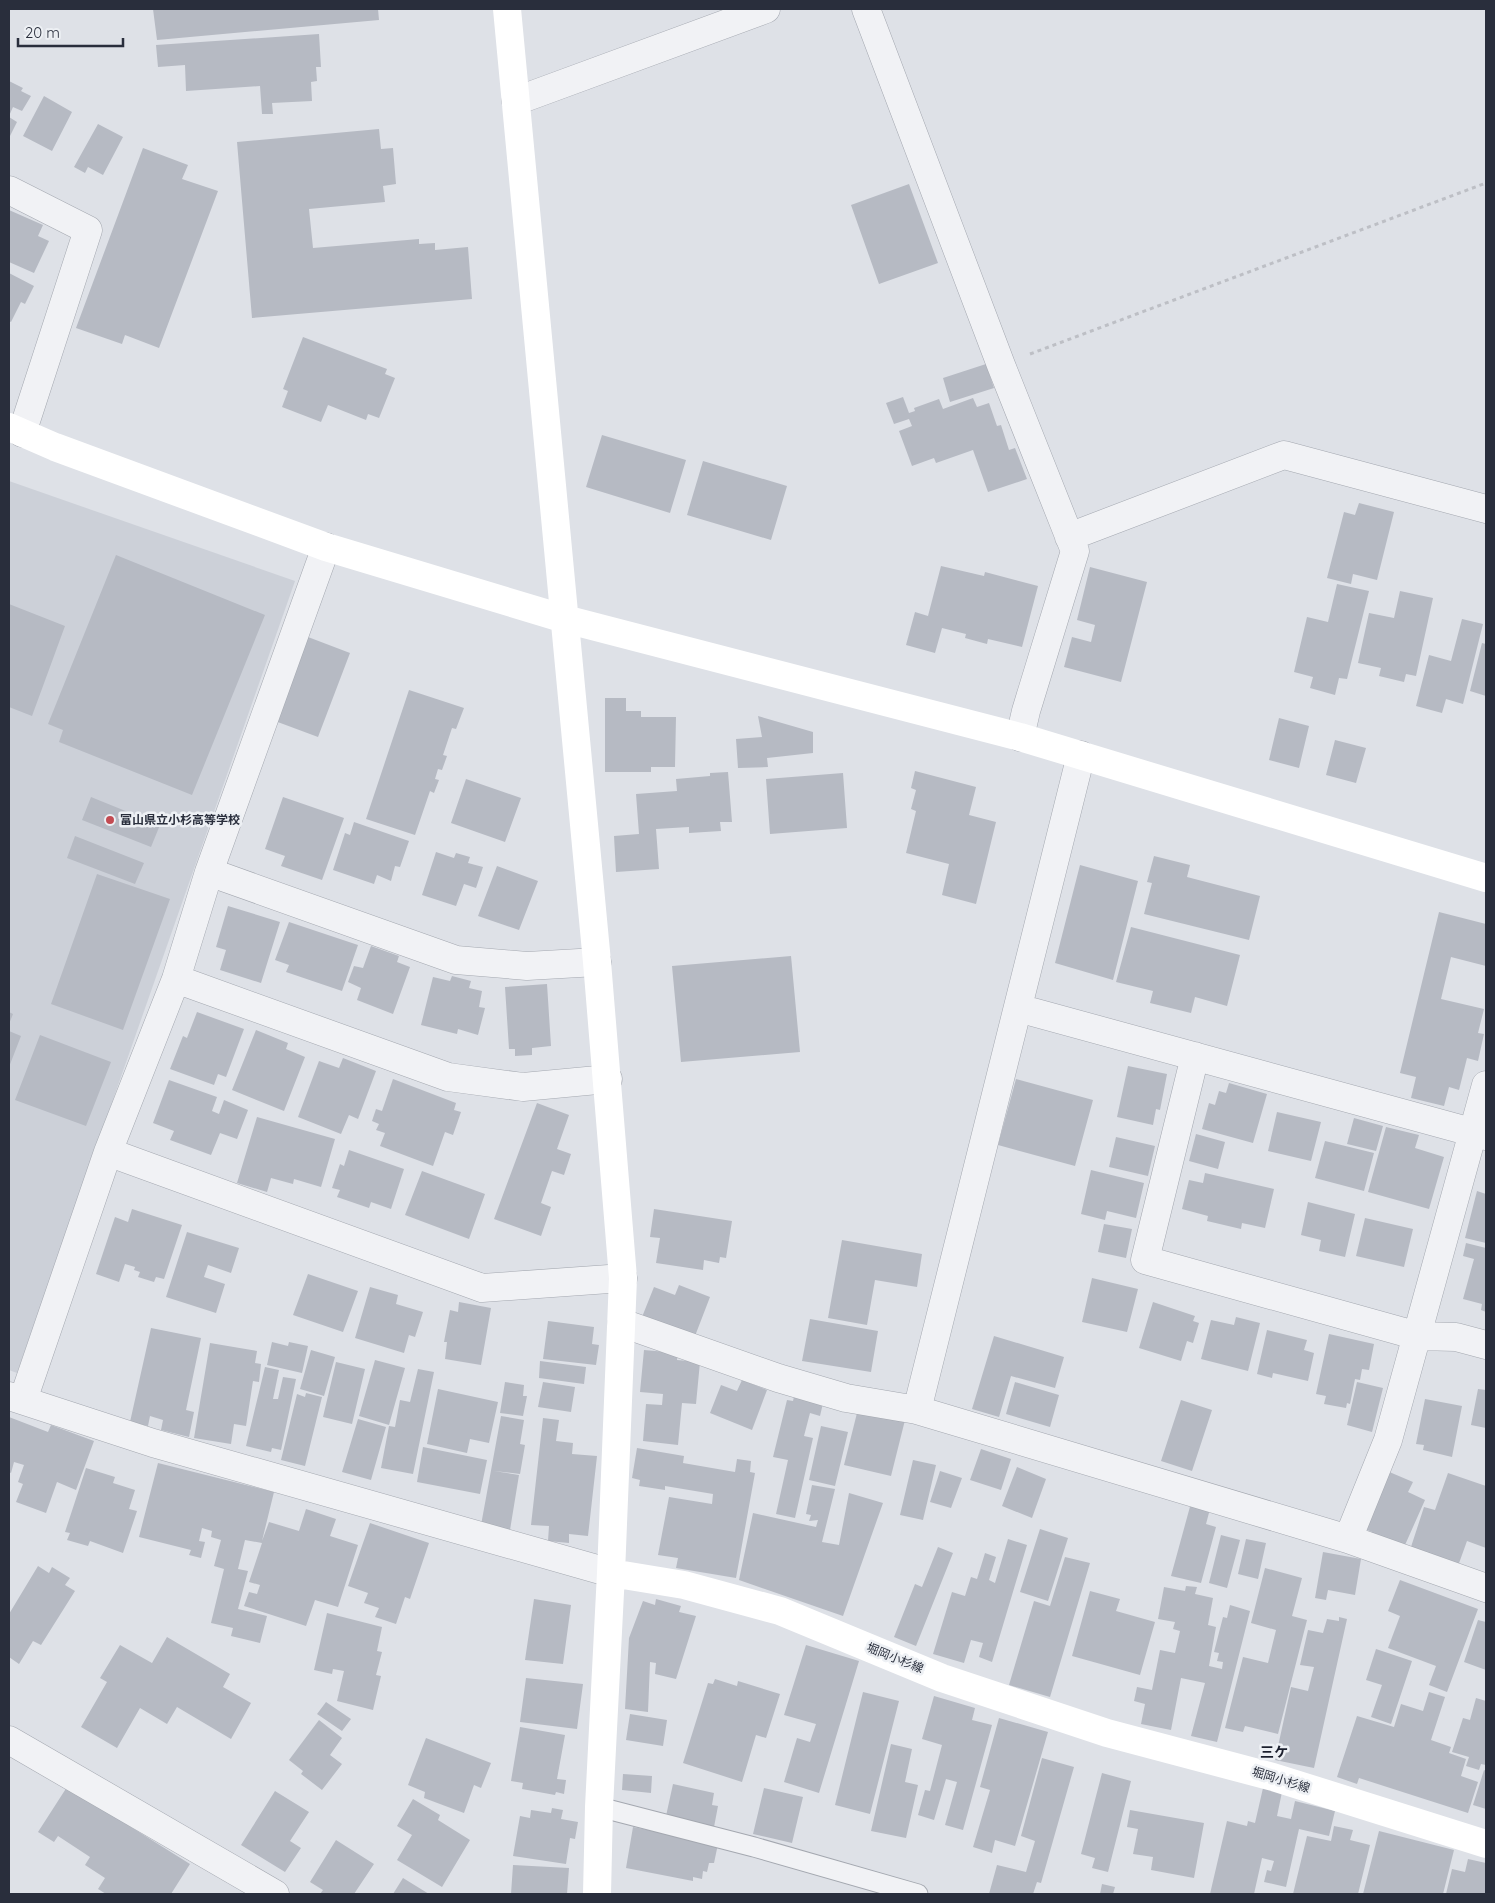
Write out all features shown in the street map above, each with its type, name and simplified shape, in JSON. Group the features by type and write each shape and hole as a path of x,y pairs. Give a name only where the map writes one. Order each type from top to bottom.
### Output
{"street":[{"path":"507,9 608,1079 623,1278 599,1808 597,1894"},
{"path":"516,102 766,9"},
{"path":"866,9 1001,365 1074,551 1020,737"},
{"path":"9,190 88,230 16,430 326,547 565,619 1020,737 1486,878"},
{"path":"1069,537 1284,455 1486,509"},
{"path":"326,547 208,872 176,979 108,1152 16,1398 153,1443 611,1573"},
{"path":"917,1410 1081,755"},
{"path":"208,872 456,960 527,966 597,962"},
{"path":"176,979 448,1077 523,1087 608,1079"},
{"path":"1018,1008 1479,1134"},
{"path":"1195,1056 1145,1260 1418,1336 1456,1337 1486,1345"},
{"path":"1348,1539 1388,1440 1479,1134 1486,1085"},
{"path":"108,1152 482,1288 623,1278"},
{"path":"622,1323 820,1391 846,1398 917,1410 1348,1539 1486,1588"},
{"name":"堀岡小杉線","path":"611,1573 684,1585 780,1611 942,1678 1098,1730 1274,1777 1486,1844"},
{"path":"9,1740 274,1894"}],"lane":[{"path":"599,1808 754,1847 918,1894"}],"path":[{"path":"1001,365 1486,183"}],"shaded area":[{"name":"富山県立小杉高等学校","path":"9,481 295,581 17,1373 9,1370"}],"building":[{"path":"153,9 378,9 379,20 157,40"},
{"path":"319,34 321,67 316,67 317,81 311,82 312,101 272,103 273,114 262,114 260,86 186,91 185,65 158,67 156,45"},
{"path":"9,81 23,88 21,91 31,96 22,111 13,107 9,116"},
{"path":"44,96 72,112 52,151 23,136"},
{"path":"9,117 17,122 9,138"},
{"path":"98,124 123,137 103,175 88,167 85,173 74,167"},
{"path":"379,129 381,149 393,148 396,184 383,186 385,202 309,209 313,248 419,239 419,244 435,243 435,250 468,247 472,299 252,318 237,142"},
{"path":"143,148 188,165 182,179 218,191 159,348 125,335 122,344 76,328"},
{"path":"909,184 938,263 879,284 851,205"},
{"path":"9,210 43,225 38,236 49,241 34,273 9,262"},
{"path":"9,273 34,286 25,304 21,302 11,322 9,321"},
{"path":"303,337 387,369 385,374 395,378 379,418 368,414 366,420 328,405 321,422 282,407 288,391 283,389"},
{"path":"986,364 994,388 950,402 943,378"},
{"path":"903,397 909,413 915,411 914,408 939,399 943,409 973,398 977,407 989,403 997,426 1001,425 1009,450 1015,448 1027,479 988,492 973,450 936,463 934,458 912,466 899,431 912,426 909,419 894,424 886,403"},
{"path":"602,435 686,460 670,513 586,487"},
{"path":"703,461 787,486 771,540 687,515"},
{"path":"1359,503 1394,512 1377,580 1353,574 1351,584 1327,578 1344,512 1355,515"},
{"path":"116,555 265,615 192,795 59,742 63,730 48,724"},
{"path":"941,566 984,576 985,572 1038,586 1022,647 988,639 987,644 965,638 966,634 942,628 935,653 906,645 915,612 928,616"},
{"path":"1090,567 1147,582 1121,682 1064,667 1072,637 1091,642 1095,625 1077,620"},
{"path":"1337,584 1369,591 1347,679 1339,678 1335,695 1310,688 1313,677 1294,672 1307,617 1328,622"},
{"path":"1400,591 1433,598 1416,676 1406,674 1404,682 1379,676 1381,668 1358,663 1369,613 1394,618"},
{"path":"9,604 65,626 32,716 9,707"},
{"path":"1462,619 1483,624 1463,704 1446,699 1442,713 1416,706 1429,655 1451,661"},
{"path":"308,637 350,653 318,737 275,721"},
{"path":"1482,643 1486,644 1486,696 1470,691"},
{"path":"409,690 464,708 456,729 452,728 443,755 447,756 442,770 438,769 435,779 439,780 434,793 430,791 415,835 366,819"},
{"path":"605,698 626,698 626,711 641,711 641,717 676,717 675,767 651,767 651,772 605,772"},
{"path":"758,716 813,732 813,753 767,758 768,767 738,768 736,739 762,737"},
{"path":"1279,718 1309,726 1299,768 1269,760"},
{"path":"1335,740 1366,748 1356,783 1326,775"},
{"path":"915,771 976,787 969,815 996,822 976,904 942,895 949,864 906,853 916,811 911,809 916,790 911,788"},
{"path":"728,772 732,822 720,822 721,831 689,833 689,827 656,829 659,869 616,872 614,836 639,834 636,794 677,791 676,779 710,776 710,773"},
{"path":"843,773 847,828 770,834 766,779"},
{"path":"466,779 521,798 505,842 451,823"},
{"path":"91,797 160,825 151,847 82,820"},
{"path":"283,797 344,818 322,880 281,866 285,856 265,849"},
{"path":"354,822 409,841 400,867 395,866 391,881 377,875 374,884 333,870 345,833 350,835"},
{"path":"75,836 144,863 135,884 67,858"},
{"path":"436,852 454,858 456,853 470,857 468,863 483,867 476,888 464,884 456,906 422,895"},
{"path":"1154,856 1190,865 1187,877 1260,896 1249,940 1144,914 1152,883 1147,882"},
{"path":"1080,865 1138,881 1113,980 1055,963"},
{"path":"497,866 538,881 519,930 478,916"},
{"path":"97,874 170,899 123,1030 51,1004"},
{"path":"228,906 280,922 261,983 220,970 226,950 216,947"},
{"path":"1439,912 1486,924 1486,966 1451,957 1441,999 1484,1009 1478,1033 1484,1034 1478,1061 1467,1058 1459,1090 1449,1087 1444,1106 1411,1098 1416,1077 1400,1073"},
{"path":"289,922 358,945 342,991 286,972 289,965 275,960"},
{"path":"1131,927 1240,955 1227,1006 1195,997 1191,1013 1150,1003 1153,991 1116,982"},
{"path":"371,946 399,956 397,962 410,967 393,1014 357,1000 361,988 348,982 354,966 363,968"},
{"path":"791,956 800,1052 681,1062 672,966"},
{"path":"452,976 471,981 469,988 482,991 479,1007 485,1008 478,1035 458,1029 457,1034 421,1025 433,977 450,981"},
{"path":"547,984 551,1046 532,1048 532,1055 515,1056 515,1049 509,1049 505,987"},
{"path":"9,1012 13,1014 9,1024"},
{"path":"197,1012 244,1029 226,1077 218,1074 214,1085 170,1069 183,1036 187,1038"},
{"path":"256,1030 288,1043 286,1049 305,1057 284,1111 232,1090"},
{"path":"9,1031 21,1036 9,1067"},
{"path":"40,1035 111,1062 86,1126 15,1100"},
{"path":"343,1058 376,1071 358,1119 349,1115 341,1134 298,1117 319,1061 339,1068"},
{"path":"1128,1066 1167,1074 1160,1110 1156,1109 1153,1125 1117,1117"},
{"path":"393,1079 456,1103 454,1110 461,1112 453,1135 445,1132 433,1166 380,1146 385,1133 376,1130 379,1124 372,1121 376,1109 382,1111"},
{"path":"1016,1079 1093,1100 1075,1166 998,1145"},
{"path":"169,1080 217,1097 212,1111 219,1114 224,1100 248,1110 237,1139 220,1133 211,1155 170,1140 174,1131 153,1123"},
{"path":"1229,1083 1267,1094 1253,1143 1202,1129 1209,1103 1215,1105 1219,1091 1226,1093"},
{"path":"537,1103 569,1115 557,1149 571,1154 564,1175 552,1171 541,1203 551,1207 541,1236 494,1219"},
{"path":"1277,1112 1321,1122 1311,1161 1268,1151"},
{"path":"257,1117 335,1139 321,1187 294,1179 293,1184 271,1178 267,1192 237,1183"},
{"path":"1354,1118 1383,1126 1376,1151 1347,1144"},
{"path":"1386,1127 1419,1135 1415,1148 1444,1157 1429,1209 1368,1192"},
{"path":"1196,1134 1225,1142 1218,1169 1189,1161"},
{"path":"1116,1137 1155,1146 1148,1176 1109,1167"},
{"path":"1325,1141 1374,1153 1364,1191 1315,1178"},
{"path":"349,1150 404,1169 391,1209 371,1202 369,1208 337,1197 340,1190 332,1188 340,1164 344,1166"},
{"path":"1091,1170 1144,1183 1136,1218 1107,1211 1105,1220 1081,1214"},
{"path":"422,1171 485,1194 469,1239 405,1215"},
{"path":"1205,1173 1274,1189 1265,1228 1242,1223 1241,1229 1207,1221 1208,1216 1182,1209 1189,1180 1203,1183"},
{"path":"1477,1191 1486,1194 1486,1243 1465,1238"},
{"path":"1308,1202 1355,1214 1345,1257 1319,1251 1321,1240 1301,1235"},
{"path":"132,1209 182,1225 164,1279 156,1277 154,1282 138,1277 140,1272 134,1270 135,1267 125,1264 119,1282 96,1274 115,1217 128,1222"},
{"path":"654,1209 732,1221 726,1258 720,1257 719,1263 704,1260 703,1270 656,1263 660,1238 650,1237"},
{"path":"1365,1218 1413,1229 1404,1267 1356,1256"},
{"path":"1104,1224 1132,1229 1126,1258 1098,1252"},
{"path":"187,1232 239,1248 231,1273 208,1265 204,1277 225,1284 216,1313 166,1297"},
{"path":"842,1240 922,1254 917,1287 875,1280 867,1325 828,1318"},
{"path":"1466,1243 1486,1248 1486,1312 1481,1310 1482,1304 1463,1299 1474,1259 1463,1256"},
{"path":"308,1274 358,1291 343,1332 293,1315"},
{"path":"1092,1278 1138,1289 1127,1332 1082,1322"},
{"path":"679,1285 710,1297 695,1336 642,1317 654,1287 675,1295"},
{"path":"370,1287 398,1295 396,1304 423,1312 415,1337 409,1335 404,1353 355,1338"},
{"path":"459,1302 491,1308 481,1365 445,1359 447,1342 444,1342 450,1310 458,1312"},
{"path":"1153,1302 1195,1316 1193,1321 1199,1323 1193,1343 1187,1341 1181,1361 1139,1348"},
{"path":"1236,1317 1260,1323 1248,1371 1201,1359 1211,1320 1234,1325"},
{"path":"810,1319 878,1331 871,1372 802,1361"},
{"path":"548,1321 594,1327 592,1344 599,1345 596,1365 543,1359"},
{"path":"151,1328 201,1338 186,1410 194,1412 189,1437 161,1430 163,1420 150,1416 148,1426 130,1422"},
{"path":"1267,1330 1307,1340 1304,1350 1314,1353 1308,1381 1273,1373 1272,1378 1257,1374"},
{"path":"1329,1334 1374,1344 1369,1370 1362,1369 1360,1380 1355,1379 1350,1404 1347,1403 1346,1408 1324,1404 1326,1396 1316,1394"},
{"path":"994,1336 1064,1357 1055,1388 1011,1376 999,1417 972,1409"},
{"path":"272,1342 288,1346 289,1342 308,1346 302,1373 267,1365"},
{"path":"210,1343 257,1351 255,1363 261,1364 259,1382 253,1381 246,1426 234,1424 231,1444 194,1438"},
{"path":"311,1350 335,1357 324,1396 300,1389"},
{"path":"644,1350 678,1353 677,1360 700,1362 696,1404 682,1403 678,1445 643,1441 646,1404 662,1405 663,1394 640,1392"},
{"path":"375,1360 405,1368 389,1425 359,1416"},
{"path":"540,1361 586,1367 584,1384 539,1378"},
{"path":"336,1362 365,1369 352,1424 323,1417"},
{"path":"265,1367 279,1370 273,1399 278,1399 283,1377 296,1379 281,1450 272,1448 271,1452 246,1446"},
{"path":"418,1369 434,1372 413,1474 381,1468 389,1426 395,1427 400,1400 410,1402"},
{"path":"742,1380 767,1390 752,1430 710,1413 721,1385 737,1391"},
{"path":"505,1382 524,1385 523,1396 527,1396 523,1416 500,1413"},
{"path":"543,1382 575,1387 571,1412 538,1407"},
{"path":"1015,1382 1059,1395 1050,1427 1006,1414"},
{"path":"1357,1382 1383,1388 1372,1432 1347,1425"},
{"path":"438,1389 498,1402 489,1443 470,1439 467,1453 427,1444"},
{"path":"1478,1389 1486,1390 1486,1428 1471,1425"},
{"path":"795,1392 824,1399 820,1416 810,1413 804,1436 813,1438 795,1518 776,1514 788,1460 773,1457 787,1400 793,1401"},
{"path":"306,1393 322,1397 305,1466 281,1460 297,1394 305,1397"},
{"path":"1425,1399 1462,1406 1452,1457 1423,1450 1424,1445 1416,1444"},
{"path":"1181,1400 1212,1410 1192,1471 1161,1461"},
{"path":"858,1409 905,1420 891,1476 844,1465"},
{"path":"501,1416 524,1420 520,1444 525,1445 520,1474 494,1471 519,1475 510,1530 481,1525"},
{"path":"9,1417 48,1432 51,1425 94,1441 76,1490 57,1482 46,1513 16,1502 23,1484 18,1482 24,1465 14,1462 11,1473 9,1472"},
{"path":"543,1418 559,1420 556,1441 573,1443 572,1454 597,1456 588,1536 569,1534 569,1543 548,1541 549,1526 531,1525"},
{"path":"358,1419 386,1427 371,1480 342,1472"},
{"path":"821,1426 848,1432 835,1486 809,1480"},
{"path":"423,1447 487,1460 480,1494 417,1482"},
{"path":"637,1448 684,1456 683,1463 735,1472 737,1459 751,1461 750,1472 755,1473 736,1578 676,1568 678,1558 658,1555 669,1497 712,1504 713,1494 665,1486 665,1490 639,1486 640,1480 632,1478"},
{"path":"981,1449 1011,1459 1001,1490 970,1480"},
{"path":"913,1460 936,1465 923,1520 900,1515"},
{"path":"158,1463 274,1492 262,1541 269,1522 299,1531 306,1509 336,1519 330,1536 358,1545 338,1607 315,1600 306,1626 244,1606 249,1592 257,1594 260,1585 249,1582 262,1543 245,1540 238,1569 248,1571 238,1609 267,1616 260,1643 231,1636 233,1628 211,1623 224,1569 214,1566 221,1540 211,1537 212,1531 202,1528 199,1541 205,1542 201,1558 189,1555 191,1550 139,1537"},
{"path":"1017,1467 1046,1479 1032,1518 1002,1506"},
{"path":"86,1468 115,1477 113,1483 135,1490 129,1509 137,1511 123,1553 90,1541 88,1546 67,1540 70,1533 65,1532"},
{"path":"940,1471 962,1478 951,1508 930,1502"},
{"path":"1387,1471 1413,1482 1408,1492 1425,1500 1405,1545 1370,1536 1372,1532 1363,1528"},
{"path":"1448,1473 1486,1486 1486,1548 1467,1541 1458,1566 1410,1550 1424,1507 1435,1510"},
{"path":"812,1485 835,1489 822,1542 839,1545 849,1493 883,1503 843,1616 739,1580 753,1513 816,1527 818,1520 809,1521 811,1515 806,1514"},
{"path":"1191,1503 1210,1509 1206,1524 1216,1527 1201,1583 1171,1576"},
{"path":"370,1523 429,1543 410,1599 405,1597 396,1624 375,1617 379,1608 364,1603 368,1593 348,1586"},
{"path":"1040,1529 1068,1538 1048,1601 1020,1592"},
{"path":"1221,1535 1240,1540 1227,1588 1209,1583"},
{"path":"1008,1539 1027,1545 992,1662 979,1657 983,1643 971,1640 964,1663 933,1654 952,1592 965,1596 971,1577 977,1579 985,1553 996,1557 989,1580 995,1583"},
{"path":"1246,1539 1266,1543 1258,1579 1238,1574"},
{"path":"938,1547 953,1553 916,1646 894,1637 915,1584 922,1587"},
{"path":"1323,1552 1361,1559 1355,1595 1328,1590 1326,1600 1315,1598"},
{"path":"1065,1557 1090,1563 1050,1697 1009,1685 1034,1601 1050,1606"},
{"path":"38,1566 49,1573 52,1567 70,1578 65,1585 75,1591 41,1645 33,1641 19,1664 9,1657 9,1614"},
{"path":"1265,1568 1302,1578 1292,1616 1307,1620 1278,1734 1245,1726 1243,1732 1225,1728 1243,1657 1268,1663 1276,1630 1251,1623"},
{"path":"1400,1580 1478,1609 1447,1692 1429,1685 1436,1666 1388,1648 1400,1616 1388,1611"},
{"path":"1186,1586 1197,1587 1195,1594 1213,1598 1208,1625 1216,1627 1209,1666 1222,1669 1223,1662 1217,1661 1219,1653 1214,1652 1223,1617 1227,1618 1230,1605 1250,1611 1217,1742 1191,1736 1205,1683 1181,1678 1171,1730 1141,1724 1145,1704 1134,1701 1137,1687 1152,1690 1160,1650 1175,1653 1180,1631 1173,1629 1175,1622 1158,1619 1164,1587 1185,1591"},
{"path":"1090,1591 1120,1599 1116,1611 1155,1622 1140,1675 1072,1656"},
{"path":"534,1599 571,1605 563,1664 525,1660"},
{"path":"656,1599 681,1606 679,1612 696,1616 676,1679 655,1674 656,1663 650,1662 648,1712 625,1709 629,1638 643,1601 655,1605"},
{"path":"327,1613 382,1627 377,1651 382,1652 376,1675 381,1676 373,1710 337,1701 344,1671 333,1669 332,1674 314,1670"},
{"path":"1339,1617 1347,1619 1314,1768 1275,1760 1291,1687 1308,1691 1314,1667 1300,1665 1308,1630 1323,1633 1327,1619 1339,1621"},
{"path":"1478,1620 1486,1622 1486,1670 1464,1662"},
{"path":"167,1637 230,1674 223,1687 251,1703 231,1739 177,1707 167,1724 140,1708 117,1748 81,1727 107,1682 100,1678 120,1645 152,1663"},
{"path":"806,1645 859,1661 819,1793 784,1782 797,1738 810,1742 816,1724 784,1715"},
{"path":"1376,1649 1412,1661 1391,1724 1371,1717 1382,1685 1366,1680"},
{"path":"526,1678 583,1684 577,1729 520,1722"},
{"path":"715,1679 737,1686 738,1681 780,1694 766,1738 756,1735 742,1782 683,1763 708,1683 713,1684"},
{"path":"863,1692 899,1701 870,1814 835,1805"},
{"path":"1429,1692 1445,1697 1431,1740 1451,1747 1449,1753 1466,1759 1461,1776 1478,1782 1468,1813 1359,1778 1357,1784 1337,1777 1357,1716 1394,1727 1401,1704 1423,1711"},
{"path":"934,1696 975,1708 972,1720 992,1725 963,1830 945,1825 957,1782 946,1779 934,1820 918,1815 925,1790 930,1791 942,1745 922,1739"},
{"path":"1476,1698 1486,1701 1486,1765 1481,1764 1479,1770 1466,1766 1469,1757 1452,1752 1463,1718 1470,1720"},
{"path":"326,1702 351,1719 342,1731 317,1714"},
{"path":"630,1714 667,1720 663,1746 626,1740"},
{"path":"999,1718 1048,1732 1015,1846 995,1840 992,1853 973,1847 990,1790 980,1787"},
{"path":"319,1720 342,1738 330,1755 342,1764 322,1790 301,1774 303,1771 289,1760"},
{"path":"520,1727 565,1735 557,1779 566,1780 564,1794 556,1792 555,1795 522,1789 523,1783 511,1781"},
{"path":"426,1738 491,1763 481,1788 474,1785 464,1813 424,1798 425,1792 408,1785"},
{"path":"891,1744 912,1749 905,1782 918,1785 906,1838 871,1831"},
{"path":"1042,1758 1074,1767 1041,1883 1037,1882 1033,1894 989,1894 997,1865 1026,1872 1035,1841 1021,1836"},
{"path":"1484,1770 1486,1771 1486,1809 1473,1805"},
{"path":"1102,1773 1131,1781 1108,1872 1092,1868 1095,1858 1081,1854"},
{"path":"623,1774 652,1776 651,1793 622,1790"},
{"path":"673,1784 714,1793 712,1805 718,1806 714,1827 666,1816"},
{"path":"67,1787 190,1864 171,1894 106,1894 98,1889 105,1878 85,1865 90,1857 58,1836 54,1842 38,1832"},
{"path":"764,1788 803,1797 792,1843 753,1834"},
{"path":"1263,1788 1282,1792 1277,1816 1291,1819 1295,1801 1335,1811 1329,1836 1299,1829 1286,1887 1264,1882 1267,1870 1271,1871 1274,1861 1262,1858 1254,1894 1210,1894 1227,1821 1247,1826 1248,1821 1255,1823"},
{"path":"275,1791 309,1812 290,1841 301,1848 285,1872 241,1845"},
{"path":"413,1799 440,1815 438,1820 470,1840 442,1887 397,1860 412,1835 397,1826"},
{"path":"552,1808 563,1810 561,1819 578,1822 575,1839 570,1838 566,1864 513,1856 520,1816 530,1818 531,1810 551,1813"},
{"path":"1130,1810 1204,1823 1194,1878 1151,1870 1153,1857 1133,1854 1138,1829 1127,1827"},
{"path":"1334,1826 1353,1830 1350,1840 1370,1845 1358,1894 1293,1894 1307,1836 1331,1841"},
{"path":"633,1827 718,1844 714,1863 709,1863 707,1872 703,1871 702,1879 693,1877 693,1881 626,1868"},
{"path":"1379,1831 1454,1850 1443,1894 1363,1894"},
{"path":"336,1840 374,1864 354,1894 320,1894 323,1890 310,1882"},
{"path":"1468,1859 1486,1863 1486,1894 1446,1894 1452,1869 1465,1872"},
{"path":"513,1865 569,1868 567,1894 511,1894"},
{"path":"403,1878 429,1894 393,1894"},
{"path":"1102,1884 1115,1887 1113,1894 1100,1894"}],"place":[{"name":"富山県立小杉高等学校","path":"110,820"}],"district":[{"name":"三ケ","path":"1274,1752"}]}
